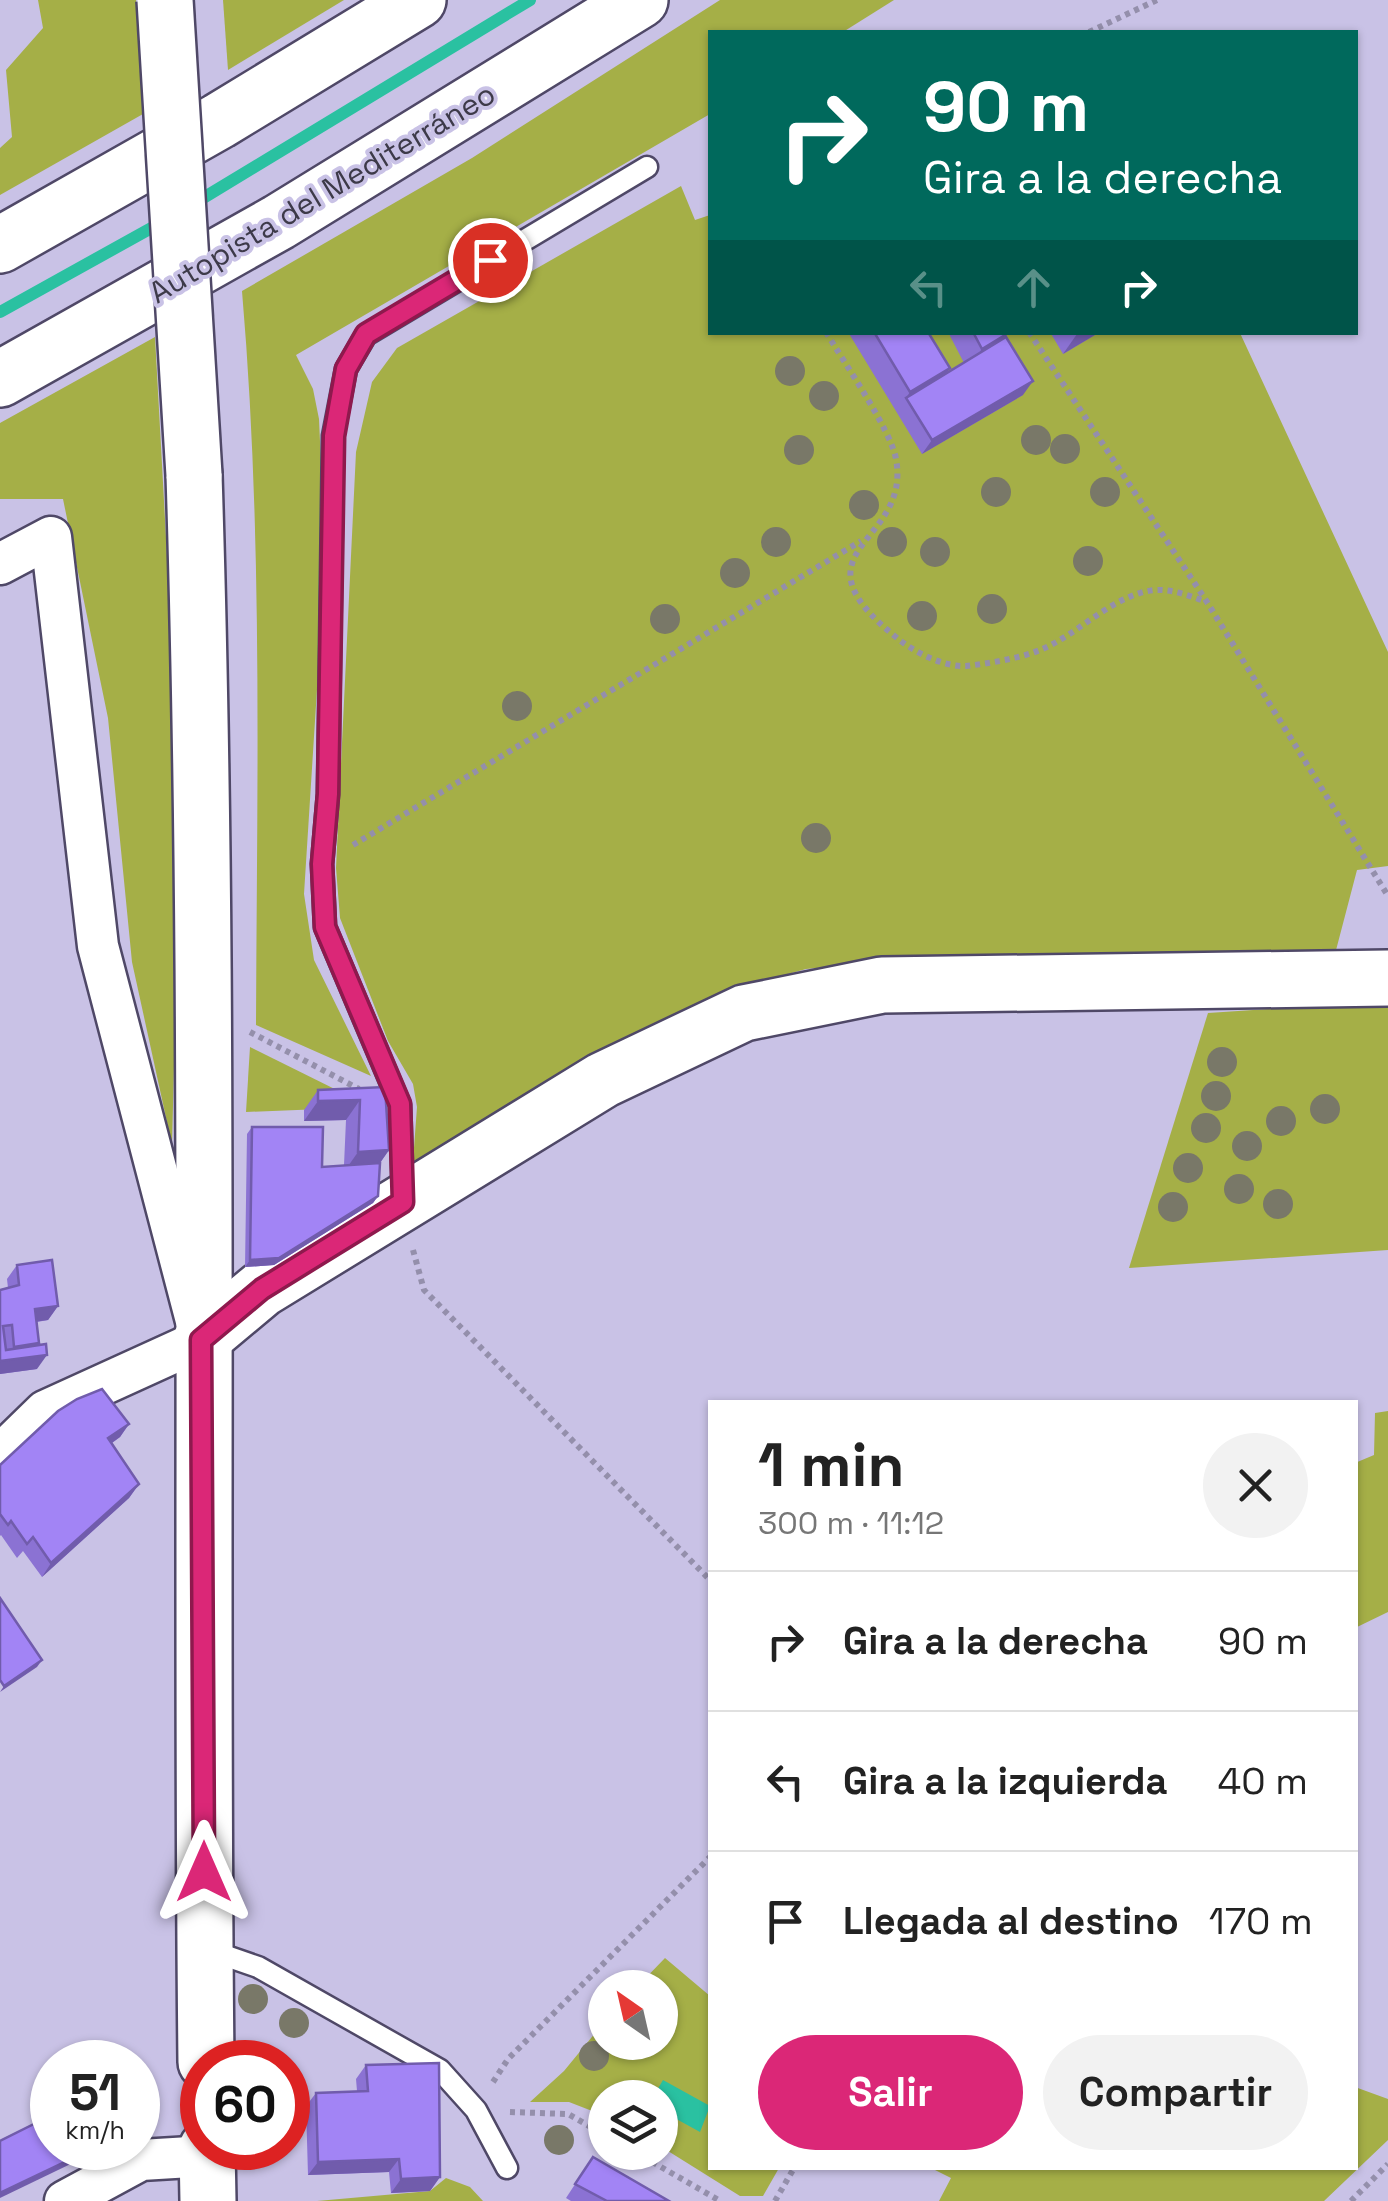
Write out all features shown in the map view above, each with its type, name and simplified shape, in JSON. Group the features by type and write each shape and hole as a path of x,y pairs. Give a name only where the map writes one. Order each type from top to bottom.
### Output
{"main road":[{"path":"165,0 194,475 203,766 206,1112 201,1340 206,2040"},
{"path":"0,244 219,121 418,0"},
{"name":"Autopista del Mediterráneo","path":"0,379 279,222 640,0"},
{"path":"201,1340 262,1289 604,1080 744,1013 882,985 1388,978"}],"street":[{"path":"0,564 51,538 98,946 201,1340 45,1411 0,1455"},
{"path":"65,2201 141,2160 180,2165"}],"lane":[{"path":"403,1202 400,1104 325,927 322,864 328,794 334,436 346,369 366,334 647,168"},
{"path":"204,1948 258,1967 440,2070 476,2110 506,2168"}],"path":[{"path":"1093,30 1157,0"},
{"path":"828,335 896,454 899,485 888,515 865,538 851,560 849,585 872,618 912,651 959,666 1000,662 1042,649 1129,599 1154,590 1206,602"},
{"path":"1031,335 1206,602 1388,896"},
{"path":"322,864 865,538"},
{"path":"244,1029 361,1090"},
{"path":"403,1202 424,1290 708,1578"},
{"path":"588,2126 568,2114 476,2110 508,2059 708,1858"},
{"path":"1351,2201 1388,2164"},
{"path":"666,2170 720,2201"},
{"path":"775,2201 793,2170"}],"shaded area":[{"path":"38,0 136,0 143,114 0,195 0,148 12,137 6,70 43,28"},
{"path":"223,0 344,0 228,70"},
{"path":"720,0 894,0 846,30 708,30 708,115 296,355 313,389 319,419 323,508 319,658 304,894 314,960 371,1076 256,1025 256,566 242,291 472,158"},
{"path":"681,186 695,220 708,216 708,335 1241,335 1388,652 1388,866 1357,870 1335,954 871,963 806,969 745,986 412,1175 417,1107 413,1084 388,1041 340,918 336,868 356,452 372,382 397,348"},
{"path":"155,337 172,647 178,909 172,1145 132,962 108,718 63,499 0,499 0,423"},
{"path":"1388,1001 1388,1250 1129,1268 1208,1013"},
{"path":"250,1047 371,1107 246,1112"},
{"path":"1388,1411 1388,1612 1358,1627 1358,1462 1374,1455 1375,1413"},
{"path":"665,1958 708,1994 708,2170 778,2170 763,2196 740,2196 678,2157 678,2080 588,2080 588,2109 569,2102 530,2102 564,2071 588,2042 588,2060 678,2060 678,1970 653,1970"},
{"path":"678,2088 708,2105 700,2132 678,2120"},
{"path":"1358,2088 1388,2099 1388,2140 1358,2169"},
{"path":"935,2170 1357,2170 1324,2201 939,2201 951,2178"},
{"path":"446,2178 470,2187 483,2201 317,2201 430,2191"}],"building":[{"path":"876,335 930,335 950,368 910,392"},
{"path":"975,335 1005,335 982,349"},
{"path":"1006,337 1033,381 932,440 906,398"},
{"path":"385,1087 389,1150 358,1152 360,1100 318,1101 318,1090"},
{"path":"252,1127 323,1127 322,1167 380,1163 378,1196 279,1258 250,1260"},
{"path":"52,1260 58,1306 35,1309 39,1343 14,1347 12,1325 3,1326 6,1350 46,1344 47,1355 0,1361 0,1290 19,1285 17,1265"},
{"path":"102,1389 129,1424 108,1438 139,1484 51,1563 33,1537 27,1544 11,1521 8,1525 0,1514 0,1465 58,1411"},
{"path":"0,1598 42,1660 4,1686 0,1680"},
{"path":"439,2063 440,2177 401,2179 399,2159 318,2162 316,2093 368,2091 366,2065"},
{"path":"30,2126 30,2170 48,2170 0,2193 0,2141"},
{"path":"588,2164 588,2170 615,2170 669,2201 607,2201 575,2184"}],"waterway":[{"path":"190,206 530,0"},
{"path":"0,312 164,221"}],"route":[{"path":"204,1872 201,1340 262,1289 403,1202 400,1104 373,1048 325,927 322,864 328,794 334,436 346,369 366,334 490,260"}]}
